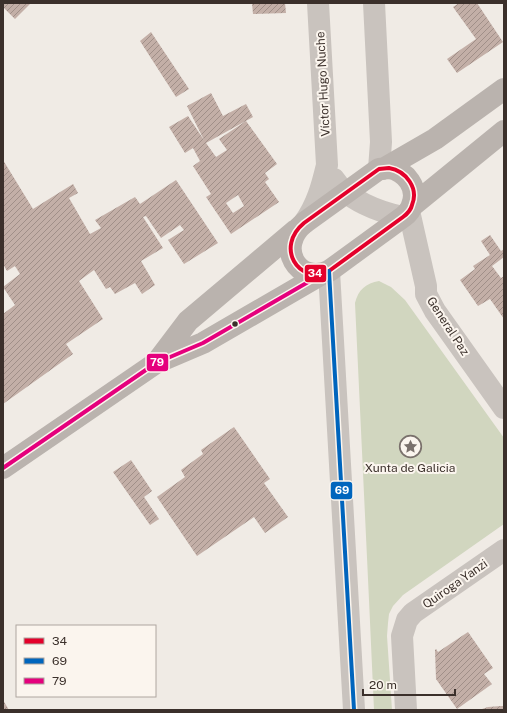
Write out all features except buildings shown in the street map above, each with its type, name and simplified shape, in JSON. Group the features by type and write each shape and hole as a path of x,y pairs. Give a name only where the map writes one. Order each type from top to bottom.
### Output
{"main road":[{"path":"156,363 188,321 300,226 381,169 435,138 504,89"},
{"path":"3,468 156,363 203,343 326,273 408,212 504,131"},
{"path":"381,169 395,169 409,179 414,189 414,200 408,212"},
{"path":"300,226 291,240 290,249 292,259 306,272 314,274 326,273"}],"street":[{"name":"Víctor Hugo Nuche","path":"300,226 312,211 317,201 327,165 318,3"},
{"path":"374,3 381,169"},
{"name":"Víctor Hugo Nuche","path":"327,165 336,182 347,192 365,204 387,214 408,212"},
{"name":"General Paz","path":"408,212 426,286 426,294 435,311 504,408"},
{"path":"326,273 354,710"},
{"name":"Quiroga Yanzi","path":"406,710 402,645 404,627 407,620 413,613 504,550"}],"green space":[{"path":"379,281 391,287 405,300 504,438 504,524 403,595 393,606 389,614 387,636 392,710 374,710 355,303 358,294 366,285"}],"transit line":[{"name":"34","path":"389,168 401,173 410,181 414,192 414,199 411,209 403,217 329,271 318,274 308,273 300,268 294,261 291,252 291,243 295,233 304,223 379,169 389,168"},
{"name":"69","path":"329,271 354,710"},
{"name":"79","path":"3,468 156,363 203,343 322,274"}],"place":[{"name":"Xunta de Galicia","path":"410,447"}]}
